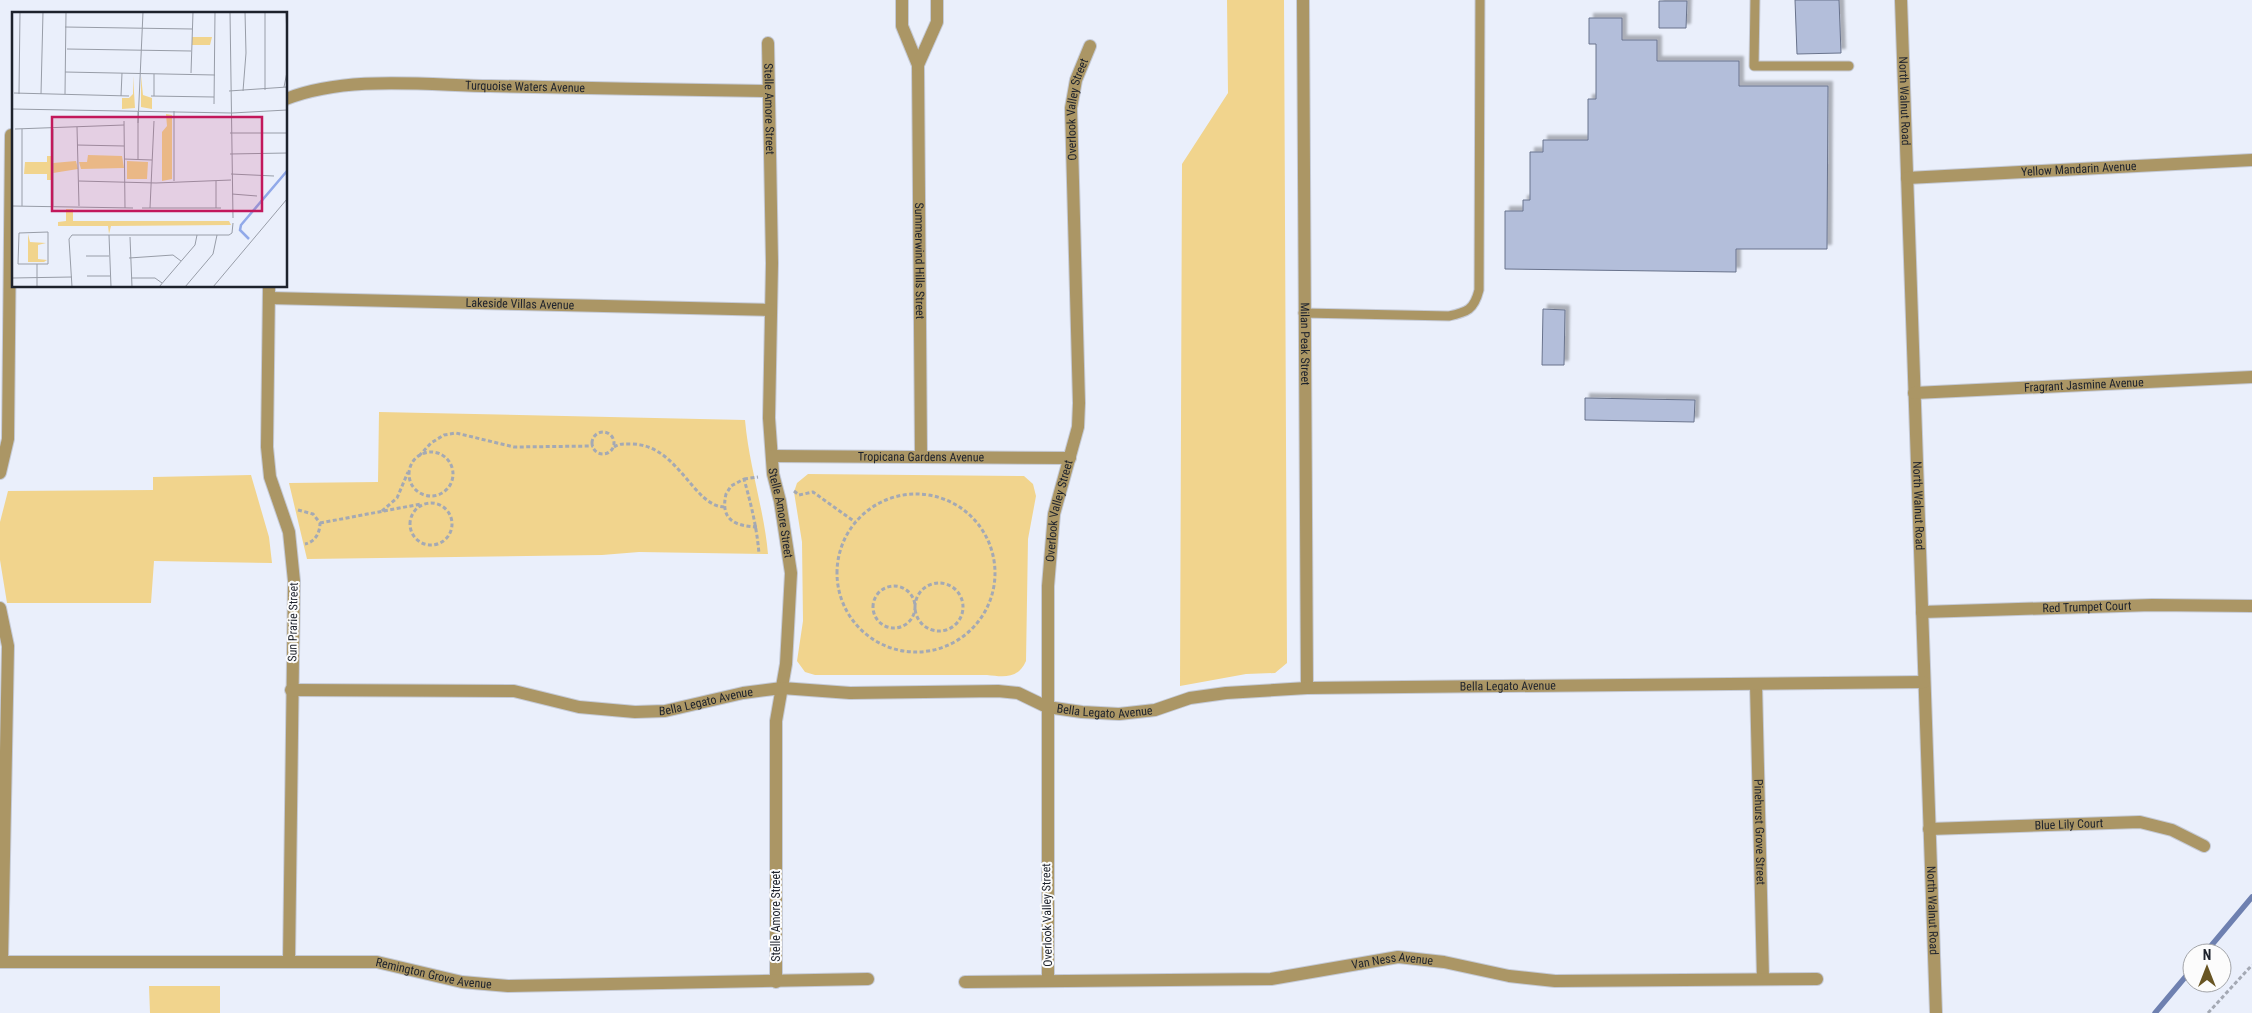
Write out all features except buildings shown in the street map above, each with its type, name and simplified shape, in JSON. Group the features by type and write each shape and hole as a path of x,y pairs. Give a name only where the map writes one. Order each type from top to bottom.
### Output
{"street":[{"name":"Summerwind Hills Street","path":"902,0 902,26 918,65 921,457"},
{"name":"Summerwind Hills Street","path":"918,65 937,22 937,0"},
{"name":"Milan Peak Street","path":"1303,0 1303,313 1307,688"},
{"name":"North Walnut Road","path":"1901,0 1936,1013"},
{"name":"Stelle Amore Street","path":"768,42 767,91 772,263 769,418 773,474 780,501 792,573 786,664 776,721 776,982"},
{"name":"Overlook Valley Street","path":"1048,981 1048,586 1054,514 1078,428 1079,403 1071,108 1076,80 1090,46"},
{"name":"Turquoise Waters Avenue","path":"288,98 306,91 341,86 408,84 767,91"},
{"path":"0,473 8,439 8,135"},
{"name":"Yellow Mandarin Avenue","path":"1907,178 2252,160"},
{"name":"Lakeside Villas Avenue","path":"269,292 770,310"},
{"name":"Sun Prarie Street","path":"269,292 267,447 270,477 291,545 294,581 289,962"},
{"name":"Fragrant Jasmine Avenue","path":"1914,393 2252,377"},
{"name":"Tropicana Gardens Avenue","path":"772,456 1070,458"},
{"name":"Red Trumpet Court","path":"1922,612 2152,605 2252,606"},
{"path":"0,608 8,646 1,962"},
{"name":"Bella Legato Avenue","path":"292,690 514,691 579,707 635,712 665,711 743,693 782,688 850,693 998,691 1018,693 1048,707 1082,712 1119,714 1155,710 1190,698 1226,693 1307,688 1924,682"},
{"name":"Pinehurst Grove Street","path":"1756,684 1763,979"},
{"name":"Blue Lily Court","path":"1929,829 2140,822 2172,830 2204,846"},
{"name":"Van Ness Avenue","path":"965,982 1271,979 1398,957 1444,962 1509,976 1555,981 1817,979"},
{"name":"Remington Grove Avenue","path":"1,962 377,962 462,982 508,986 868,979"}],"lane":[{"path":"1303,313 1449,316 1466,312 1477,301 1479,290 1480,0"},
{"path":"1755,0 1754,66 1849,66"}],"path":[{"path":"593,446 595,437 604,432 613,438 614,447"},
{"path":"381,512 397,498 410,467 431,443 444,435 456,433 514,447 593,446 601,454 608,453 619,444 641,444 650,447 676,465 706,501 718,507 725,507"},
{"path":"410,467 410,481 419,493 433,496 446,490 452,478 450,464 446,458 433,452 419,456"},
{"path":"773,474 800,495 813,492 855,522"},
{"path":"757,527 742,527 731,522 725,507 726,494 731,486 744,479 757,527 759,554"},
{"path":"914,493 939,497 962,508 980,525 992,548 996,572 992,597 980,620 961,639 936,650 909,652 883,646 860,630 844,608 836,582 838,555 849,530 855,522 867,510 889,498 914,493"},
{"path":"320,523 425,504 440,504 453,520 450,534 440,544 427,545 420,542 412,532 411,518 419,506 425,504"},
{"path":"280,511 307,511 318,517 320,523 320,530 308,544 291,545"},
{"path":"916,606 914,599 904,588 890,586 879,592 873,604 873,610 875,617 885,626 899,628 911,620 916,606 922,590 937,583 952,586 962,598 963,606 959,620 954,626 939,630 924,625 919,619 916,606"},
{"path":"2208,1013 2252,966"}],"shaded area":[{"path":"1227,0 1284,0 1287,663 1275,673 1246,674 1180,686 1182,164 1228,93"},
{"path":"379,412 745,420 768,554 639,552 602,555 307,559 289,483 378,482"},
{"path":"808,474 1024,476 1033,484 1036,496 1028,539 1026,661 1023,667 1010,676 815,675 805,672 797,661 803,621 802,542 794,492 797,483"},
{"path":"251,475 269,537 272,563 154,561 151,603 7,603 0,560 0,522 8,491 153,490 153,477"},
{"path":"149,986 220,986 220,1013 150,1013"}],"waterway":[{"path":"2213,943 2252,897"},
{"path":"2155,1013 2182,981"}]}
